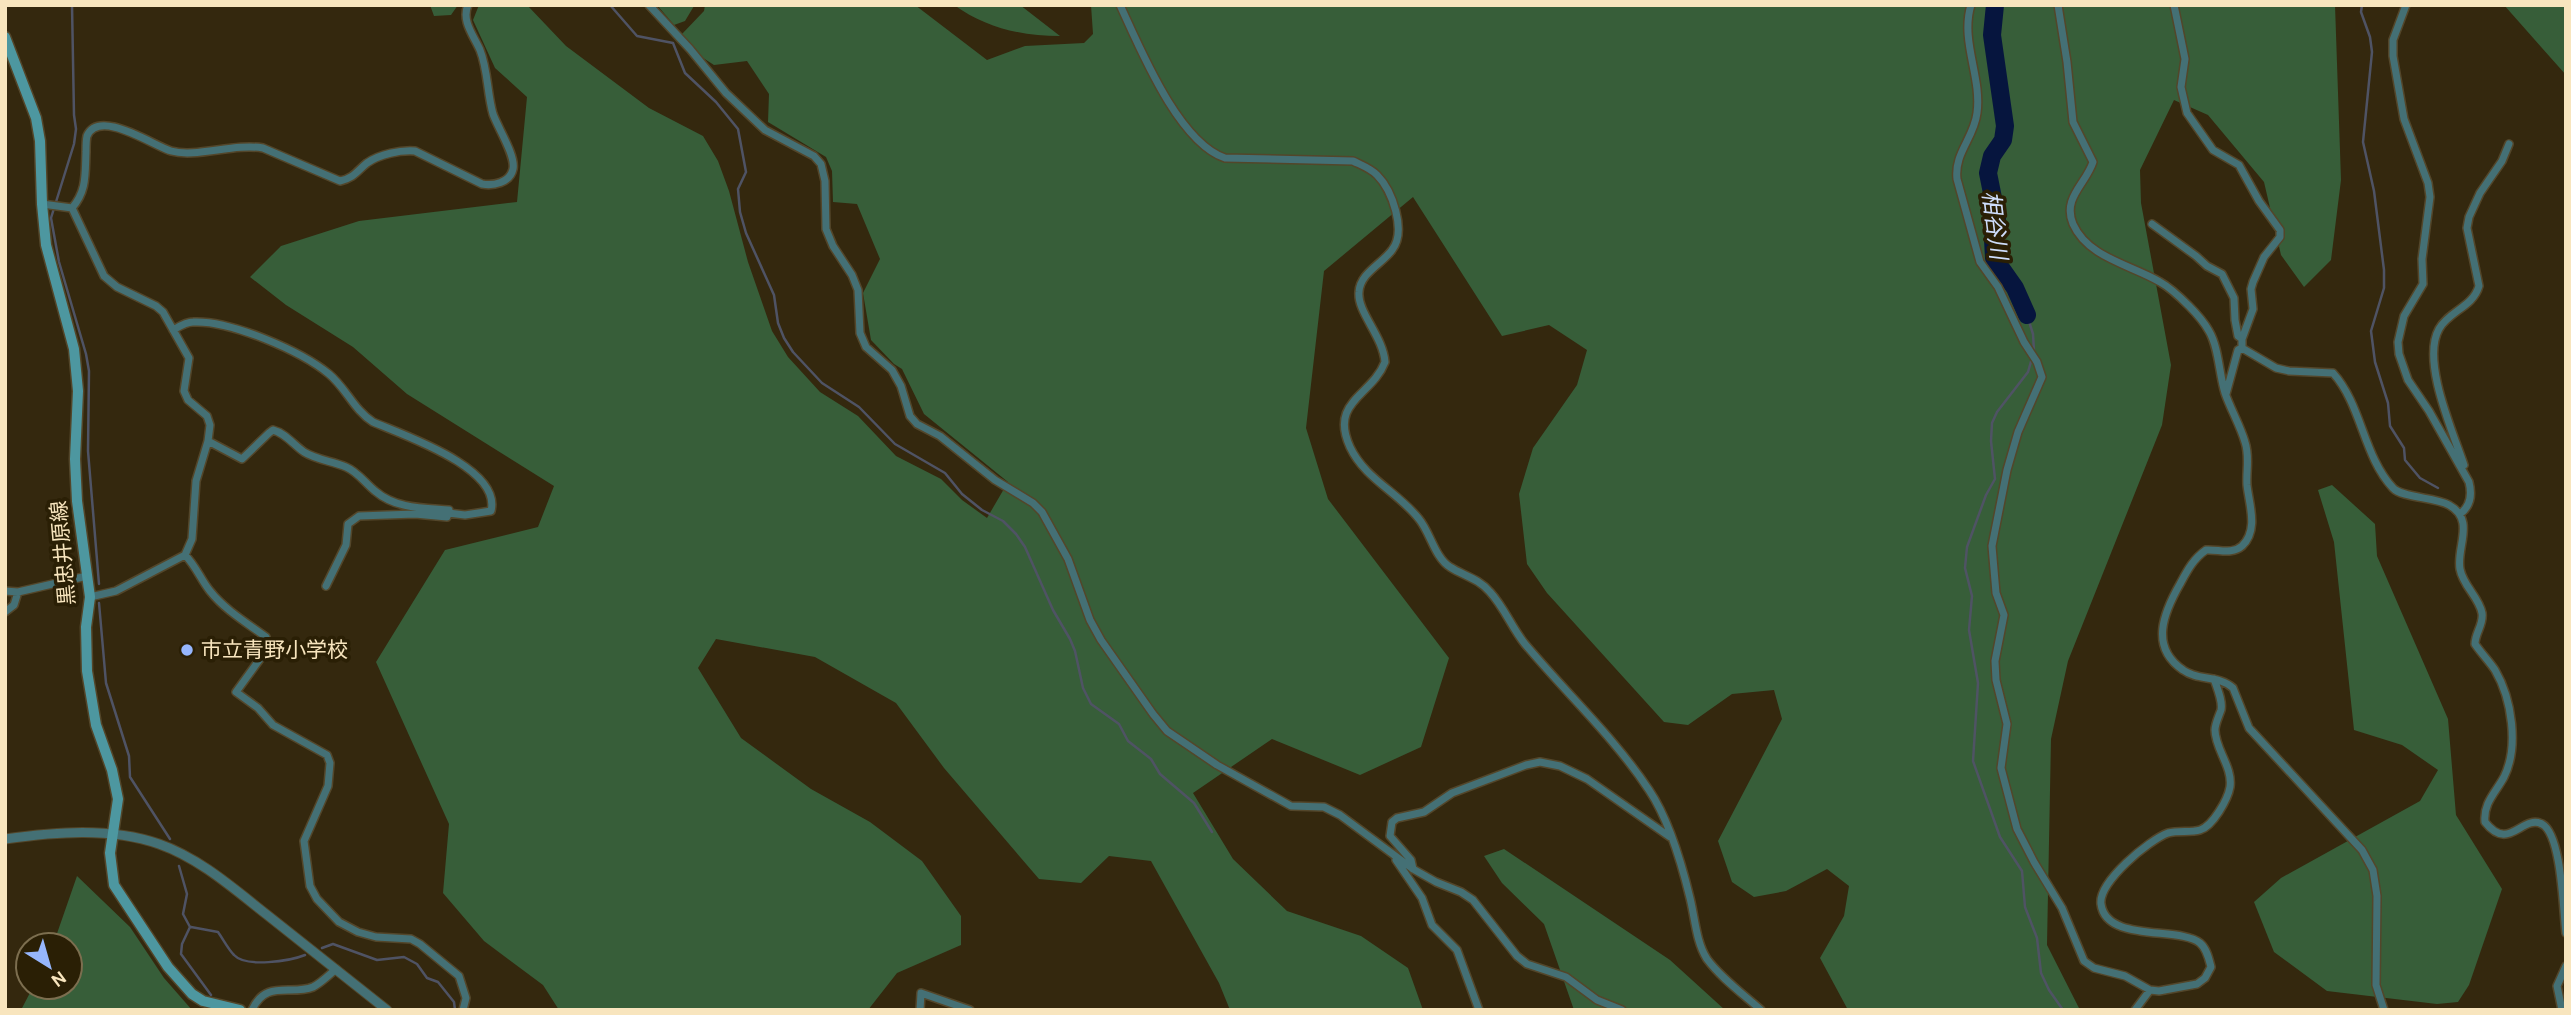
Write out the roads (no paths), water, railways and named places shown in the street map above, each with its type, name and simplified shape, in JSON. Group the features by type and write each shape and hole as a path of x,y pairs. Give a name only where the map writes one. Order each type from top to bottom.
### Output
{"main road":[{"name":"黒忠井原線","path":"5,37 36,118 50,205 46,245 74,349 78,391 75,473 90,597 86,627 87,671 96,725 112,770 118,799 110,853 114,885 168,967 192,994 203,1001 240,1010"}],"street":[{"path":"72,208 85,189 87,137 93,130 103,126 119,127 176,152 249,145 262,148 340,181 352,178 375,158 415,150 482,184 501,183 513,170 512,157 492,111 481,52 466,20 468,5"},
{"path":"649,5 690,48 726,93 765,130 814,156 821,163 825,181 825,229 858,290 860,333 866,347 892,370 901,386 910,416 917,424 940,436 995,480 1033,503 1042,512 1068,559 1090,620 1101,640 1167,731 1217,765 1291,806 1324,807 1340,815 1413,869 1473,900 1517,956 1527,964 1566,977 1597,1000 1622,1010"},
{"path":"1120,5 1156,81 1180,117 1202,145 1213,154 1225,158 1353,161 1378,176 1389,194 1398,224 1398,238 1394,249 1363,278 1358,295 1360,304 1379,337 1385,362 1376,378 1353,401 1345,414 1345,430 1350,448 1364,469 1402,500 1419,519 1449,567 1471,576 1492,594 1525,644 1650,790 1671,837 1688,887 1700,944 1706,957 1761,1010"},
{"path":"1971,5 1967,28 1978,112 1974,128 1959,156 1957,179 1980,262 1998,287 2042,377 2018,432 2007,470 1993,546 1996,593 2004,615 1995,661 1996,680 2007,724 2001,768 2017,829 2062,908 2084,961 2094,968 2125,976 2150,990 2159,991 2197,984 2205,978 2211,967 2208,954 2200,943 2187,937 2135,931 2109,920 2101,908 2101,897 2118,871 2146,847 2172,832 2201,830 2209,824 2227,798 2230,778 2215,731 2222,706 2214,679"},
{"path":"2058,5 2075,131 2093,162 2075,190 2070,212 2072,222 2087,243 2099,253 2161,282 2191,308 2210,332 2226,394 2246,444 2251,528 2243,545 2233,551 2206,551 2192,562 2165,609 2162,623 2166,650 2185,672 2214,679 2233,688 2249,728 2349,835 2368,860 2376,884 2376,985 2384,1010"},
{"path":"2174,5 2185,59 2180,87 2187,113 2213,150 2239,165 2259,201 2280,230 2280,237 2264,257 2253,282 2252,316 2242,339 2242,348"},
{"path":"2406,5 2393,40 2393,56 2404,119 2428,183 2430,197 2422,259 2423,284 2404,316 2398,341 2399,354 2408,380 2464,472 2471,494 2465,510 2460,514"},
{"path":"2464,472 2442,400 2434,358 2435,341 2446,320 2476,296 2479,286 2467,228 2469,217 2509,144"},
{"path":"50,205 72,208"},
{"path":"72,208 104,276 137,298 156,306 173,330 189,358 184,391 188,400 207,416 210,425 196,481 192,539 185,555 116,591 90,597"},
{"path":"2152,224 2207,266 2222,274 2234,298 2235,320 2238,335 2242,339"},
{"path":"173,330 191,321 226,327 282,345 329,373 365,417 459,460 491,495 491,511 484,514 448,513"},
{"path":"2226,394 2238,350 2242,348"},
{"path":"2242,348 2276,368 2333,373 2345,391 2378,465 2394,489 2400,493 2433,498 2448,504 2460,514 2464,533 2460,570 2482,614 2475,644 2493,668 2502,686 2511,731 2511,762 2486,807 2485,822 2496,832 2503,834 2512,833 2536,822 2547,828 2557,860 2566,933"},
{"path":"208,441 242,459 269,433 278,431 305,452 346,467 386,499 419,508 449,510 448,513"},
{"path":"327,586 346,545 348,524 353,519 359,516 415,514 447,517 448,513"},
{"path":"185,555 211,592 227,608 266,636 268,644 265,652 236,692 258,708 274,725 327,755 330,763 328,786 304,841 310,886 317,899 339,922 358,932 376,937 411,939 420,944 459,976 466,998 463,1010"},
{"path":"5,592 18,592 87,576"},
{"path":"5,612 13,605 18,592"},
{"path":"1413,869 1411,860 1390,836 1392,822 1396,818 1424,812 1452,793 1540,762 1560,766 1587,779 1671,837"},
{"path":"5,839 53,833 134,838 160,845 190,859 225,882 387,1010"},
{"path":"1391,854 1422,898 1432,925 1457,950 1479,1010"},
{"path":"2562,1010 2557,986 2566,966"},
{"path":"252,1010 262,996 280,989 312,988 336,969"},
{"path":"2135,1010 2150,990"},
{"path":"919,1010 921,993 970,1010"}],"waterway":[{"path":"72,5 76,129 74,144 51,218 59,262 89,371 88,451 99,584"},
{"path":"610,5 637,36 673,43 685,73 716,102 738,129 746,172 738,189 740,212 746,233 774,295 778,323 793,352 822,383 859,407 895,444 945,473 962,494 982,510 1003,521 1016,534 1070,639 1083,688 1091,704 1119,724 1128,741 1151,759 1160,774 1194,803 1212,832"},
{"name":"相谷川","path":"1995,5 1992,35 2005,126 2003,140 1992,156 1988,173 1997,218 1993,239 1994,258 2015,288 2027,315"},
{"path":"2362,5 2361,12 2372,52 2363,142 2374,191 2384,270 2384,288 2371,331 2375,362 2388,403 2390,426 2404,448 2405,460 2420,478 2438,488"},
{"path":"2027,315 2033,334 2034,351"},
{"path":"2032,358 2028,372 1997,412 1992,423 1995,479 1986,495 1967,547 1965,568 1972,596 1969,630 1978,683 1973,761 2000,837 2022,871 2025,907 2037,938 2041,973 2063,1010"},
{"path":"99,603 106,683 129,756 130,777 170,839"},
{"path":"179,866 187,894 183,914 190,927 182,944 181,954 211,995"},
{"path":"191,927 218,932 234,955 248,961 279,961 305,955"},
{"path":"322,948 333,944 377,960 404,957 417,964 427,978 438,982 454,1002 455,1010"}],"place":[{"name":"市立青野小学校","path":"187,650"}]}
